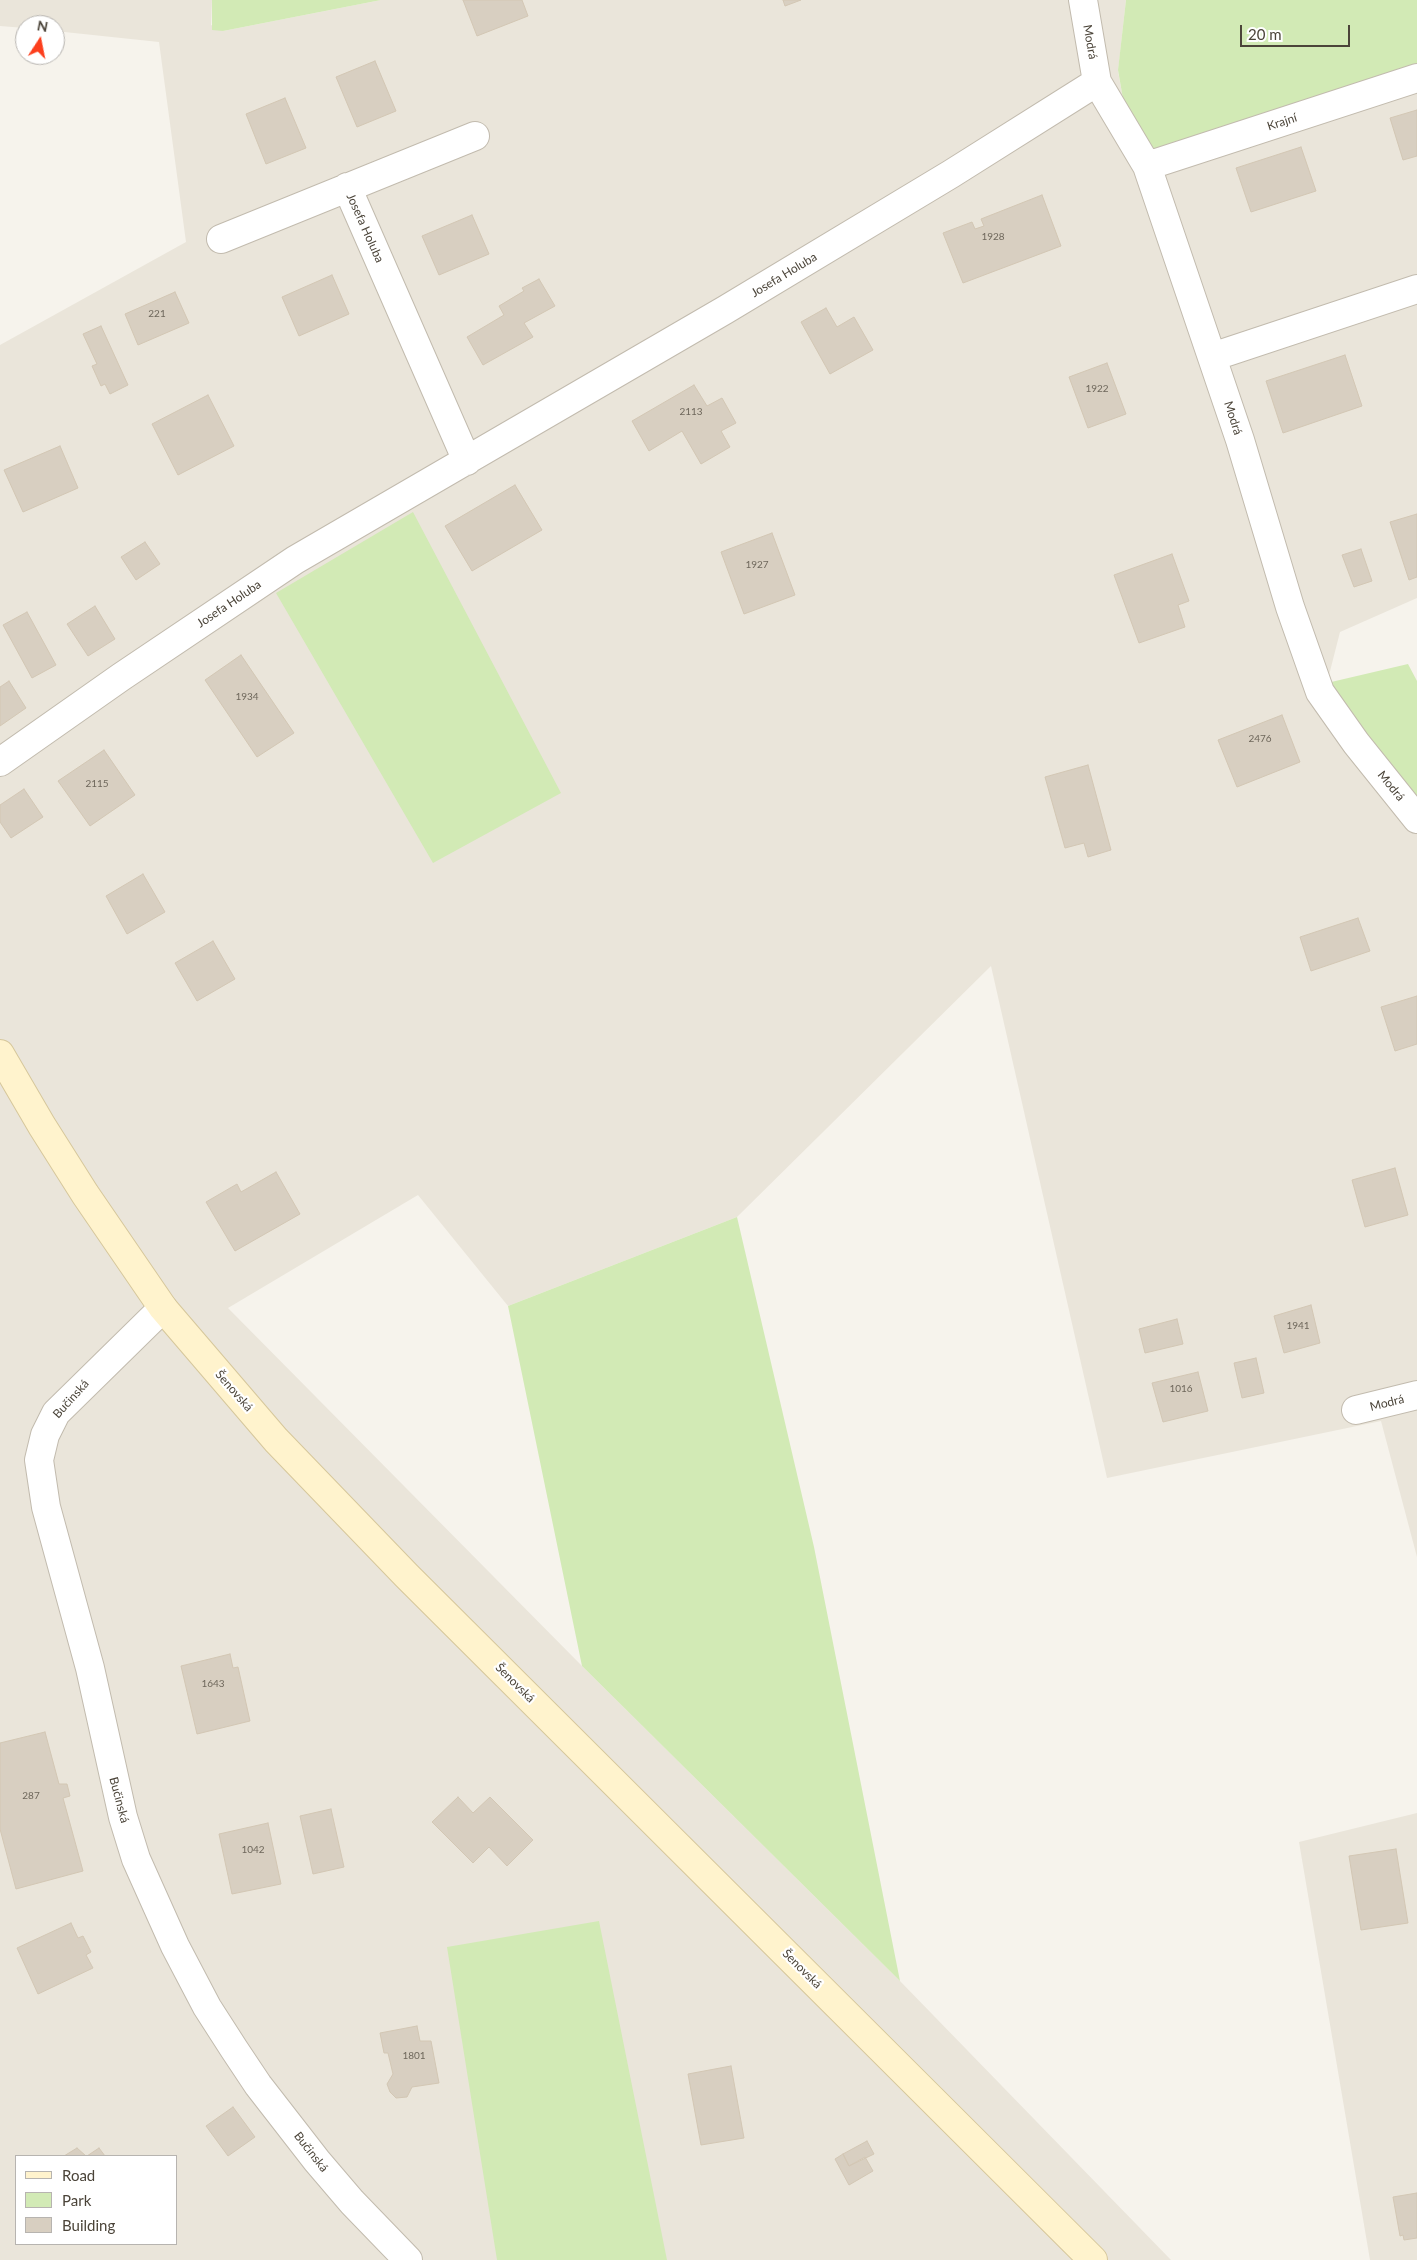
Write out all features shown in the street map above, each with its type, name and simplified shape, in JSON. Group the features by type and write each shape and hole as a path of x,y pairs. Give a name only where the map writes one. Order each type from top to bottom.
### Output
{"main road":[{"name":"Šenovská","path":"0,1054 85,1194 163,1308 276,1440 407,1576 1093,2260"}],"street":[{"name":"Modrá","path":"1083,0 1097,82 1147,166 1240,440 1290,607 1320,692 1356,743 1417,819"},
{"name":"Krajní","path":"1147,166 1417,78"},
{"name":"Josefa Holuba","path":"0,762 121,676 295,560 876,220 1097,82"},
{"name":"Josefa Holuba","path":"222,239 475,136"},
{"name":"Josefa Holuba","path":"347,187 467,461"},
{"path":"1212,357 1417,289"},
{"name":"Bučinská","path":"163,1308 56,1413 40,1447 39,1460 46,1507 90,1668 123,1817 136,1859 175,1946 207,2007 234,2049 258,2085 317,2161 352,2202 408,2260"},
{"name":"Modrá","path":"1356,1410 1417,1395"}],"shaded area":[{"path":"0,0 212,0 211,25 223,31 381,0 1126,0 1118,71 1123,99 1417,75 1417,598 1340,632 1327,683 1417,808 1417,1557 1381,1421 1107,1478 991,966 737,1217 508,1306 418,1195 228,1308 582,1666 900,1981 1171,2260 0,2260 0,345 186,242 159,42 65,32 65,15 15,15 15,27 0,26"},
{"path":"1417,1813 1417,2260 1370,2260 1299,1842"}],"green space":[{"path":"212,0 381,0 223,31 212,30"},
{"path":"1126,0 1417,0 1417,73 1171,150 1147,151 1132,126 1123,99 1118,70"},
{"path":"413,512 561,793 433,863 276,593"},
{"path":"1408,664 1417,681 1417,808 1327,683"},
{"path":"737,1217 814,1547 900,1981 582,1666 508,1306"},
{"path":"599,1921 667,2260 497,2260 447,1947"}],"building":[{"path":"463,0 522,0 528,16 477,36"},
{"path":"783,0 801,0 785,6"},
{"path":"375,61 396,111 357,127 336,77"},
{"path":"285,98 306,148 266,164 246,114"},
{"path":"1417,110 1417,156 1403,160 1390,118"},
{"path":"1301,147 1316,191 1251,212 1236,168"},
{"path":"1042,195 1061,246 963,283 943,233 972,222 975,229 984,226 981,219"},
{"path":"472,215 489,254 439,275 422,236"},
{"path":"332,275 349,314 299,336 282,297"},
{"path":"539,279 555,306 524,323 533,337 483,365 467,337 504,315 499,306 524,291 522,288"},
{"path":"175,292 189,323 138,345 125,314"},
{"path":"826,308 837,327 854,317 873,350 830,374 801,322"},
{"path":"101,326 128,385 110,394 105,384 101,386 92,366 97,364 83,334"},
{"path":"1345,355 1362,406 1283,433 1266,381"},
{"path":"1107,363 1126,414 1088,428 1069,377"},
{"path":"694,385 707,406 722,398 736,423 721,431 730,447 701,464 682,431 649,451 632,421"},
{"path":"208,395 234,446 178,475 152,424"},
{"path":"60,446 78,488 23,512 4,470"},
{"path":"515,485 542,530 472,571 445,526"},
{"path":"1417,514 1417,577 1409,580 1390,522"},
{"path":"772,533 795,595 744,614 721,552"},
{"path":"145,542 160,564 136,580 121,557"},
{"path":"1361,549 1372,581 1354,587 1342,555"},
{"path":"1172,554 1189,601 1178,605 1185,627 1139,643 1114,575"},
{"path":"95,606 115,639 88,656 67,624"},
{"path":"27,612 56,665 32,678 3,625"},
{"path":"241,655 294,733 257,757 205,680"},
{"path":"9,681 26,708 0,726 0,687"},
{"path":"1282,715 1300,762 1237,787 1218,740"},
{"path":"104,750 135,795 90,826 58,781"},
{"path":"1088,765 1111,850 1088,857 1084,843 1065,848 1045,777"},
{"path":"24,789 43,817 11,838 0,822 0,805"},
{"path":"143,874 165,912 127,934 106,896"},
{"path":"1358,918 1370,951 1311,971 1300,937"},
{"path":"213,941 235,979 197,1001 175,963"},
{"path":"1417,996 1417,1044 1395,1051 1381,1007"},
{"path":"1395,1168 1408,1215 1365,1227 1352,1180"},
{"path":"276,1172 300,1214 235,1251 206,1202 237,1184 241,1192"},
{"path":"1311,1305 1320,1343 1284,1353 1274,1316"},
{"path":"1177,1319 1183,1344 1145,1353 1139,1329"},
{"path":"1256,1358 1264,1393 1242,1398 1234,1363"},
{"path":"1198,1372 1208,1411 1163,1422 1152,1383"},
{"path":"230,1654 233,1668 238,1667 250,1721 197,1734 181,1666"},
{"path":"45,1732 59,1784 67,1784 70,1796 63,1798 83,1871 16,1889 0,1829 0,1743"},
{"path":"458,1797 473,1813 490,1797 533,1840 507,1866 489,1847 473,1863 432,1822"},
{"path":"331,1809 344,1867 313,1874 300,1816"},
{"path":"268,1823 281,1884 232,1894 219,1834"},
{"path":"1396,1849 1408,1923 1361,1930 1349,1856"},
{"path":"71,1923 78,1938 83,1936 91,1952 86,1955 93,1968 38,1994 17,1948"},
{"path":"417,2026 420,2041 431,2041 439,2083 412,2087 407,2097 396,2098 390,2092 387,2084 393,2074 388,2053 384,2053 380,2033"},
{"path":"731,2066 744,2138 701,2145 688,2074"},
{"path":"233,2107 255,2137 228,2156 206,2126"},
{"path":"867,2141 874,2154 849,2166 843,2154"},
{"path":"77,2148 85,2155 66,2155"},
{"path":"99,2148 104,2155 88,2155"},
{"path":"843,2154 849,2166 865,2157 873,2171 849,2185 835,2159"},
{"path":"1417,2193 1417,2238 1404,2240 1403,2235 1400,2236 1393,2197"}]}
